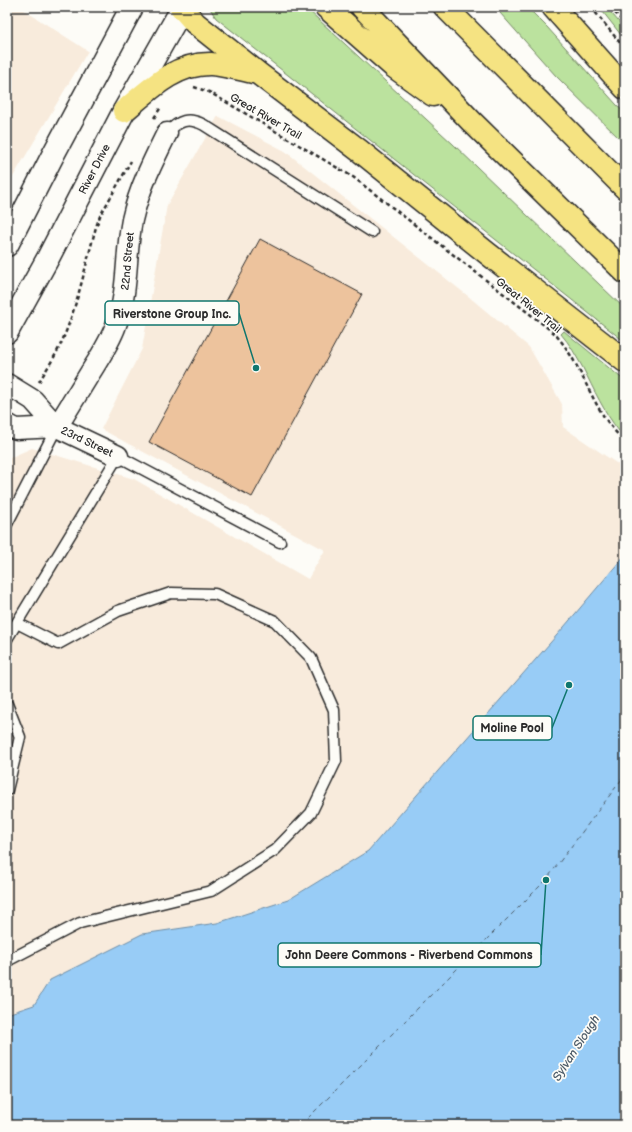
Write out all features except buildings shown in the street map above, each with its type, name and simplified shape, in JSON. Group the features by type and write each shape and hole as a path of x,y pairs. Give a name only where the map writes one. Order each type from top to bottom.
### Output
{"highway":[{"path":"326,7 393,66 471,121"},
{"path":"362,7 471,121 625,272"},
{"path":"445,7 625,188"},
{"path":"466,7 512,74"},
{"path":"553,7 625,88"},
{"path":"182,8 195,22 259,74 360,151 625,361"},
{"path":"124,111 161,81 177,71 188,67 210,64 233,67 259,74"}],"main road":[{"path":"7,245 132,7"},
{"name":"River Drive","path":"7,332 48,258 124,111 182,8"},
{"path":"7,215 24,185 70,123"}],"street":[{"name":"22nd Street","path":"57,427 108,344 117,324 125,286 132,219 149,171 161,126"},
{"name":"23rd Street","path":"7,384 33,400 57,427 118,456"},
{"name":"23rd Street","path":"7,424 16,429 57,427"}],"lane":[{"path":"161,126 174,125 183,121 195,120 372,232"},
{"path":"7,524 57,427"},
{"path":"7,639 118,456 280,542"},
{"path":"7,961 80,923 211,891 275,850 311,813 336,761 334,710 311,658 275,621 215,594 171,593 118,611 58,644 17,623"},
{"path":"7,704 20,736 7,790"}],"path":[{"path":"591,7 625,49"},
{"path":"610,7 625,24"},
{"name":"Great River Trail","path":"187,87 195,86 209,92 353,177 553,332 563,342 571,355 602,413 616,433 625,441"},
{"path":"161,126 165,101"},
{"path":"33,400 36,386 62,341 69,325 100,216 131,160"}],"shaded area":[{"path":"7,7 19,7 88,51 7,187"},
{"path":"218,116 285,151 468,296 529,347 562,404 563,427 625,469 625,555 368,851 288,900 217,923 142,934 50,980 34,1005 7,1014 7,459 32,448 134,479 308,579 325,550 101,429 142,349 167,205"}],"green space":[{"path":"209,7 305,7 453,144 625,309 625,342 216,18"},
{"path":"505,7 527,7 547,27 625,114 625,144 556,76 500,13"},
{"path":"599,7 606,7 625,29 625,40"},
{"path":"564,331 625,381 625,425 619,431 604,409 573,350 561,334"}],"water":[{"name":"Sylvan Slough","path":"625,555 625,1125 7,1125 7,1014 34,1005 50,980 142,934 217,923 288,900 368,851"}],"ferry route":[{"path":"301,1125 546,880 625,775"}],"place":[{"name":"Riverstone Group Inc.","path":"256,368"},
{"name":"Moline Pool","path":"569,685"},
{"name":"John Deere Commons - Riverbend Commons","path":"546,880"}]}
